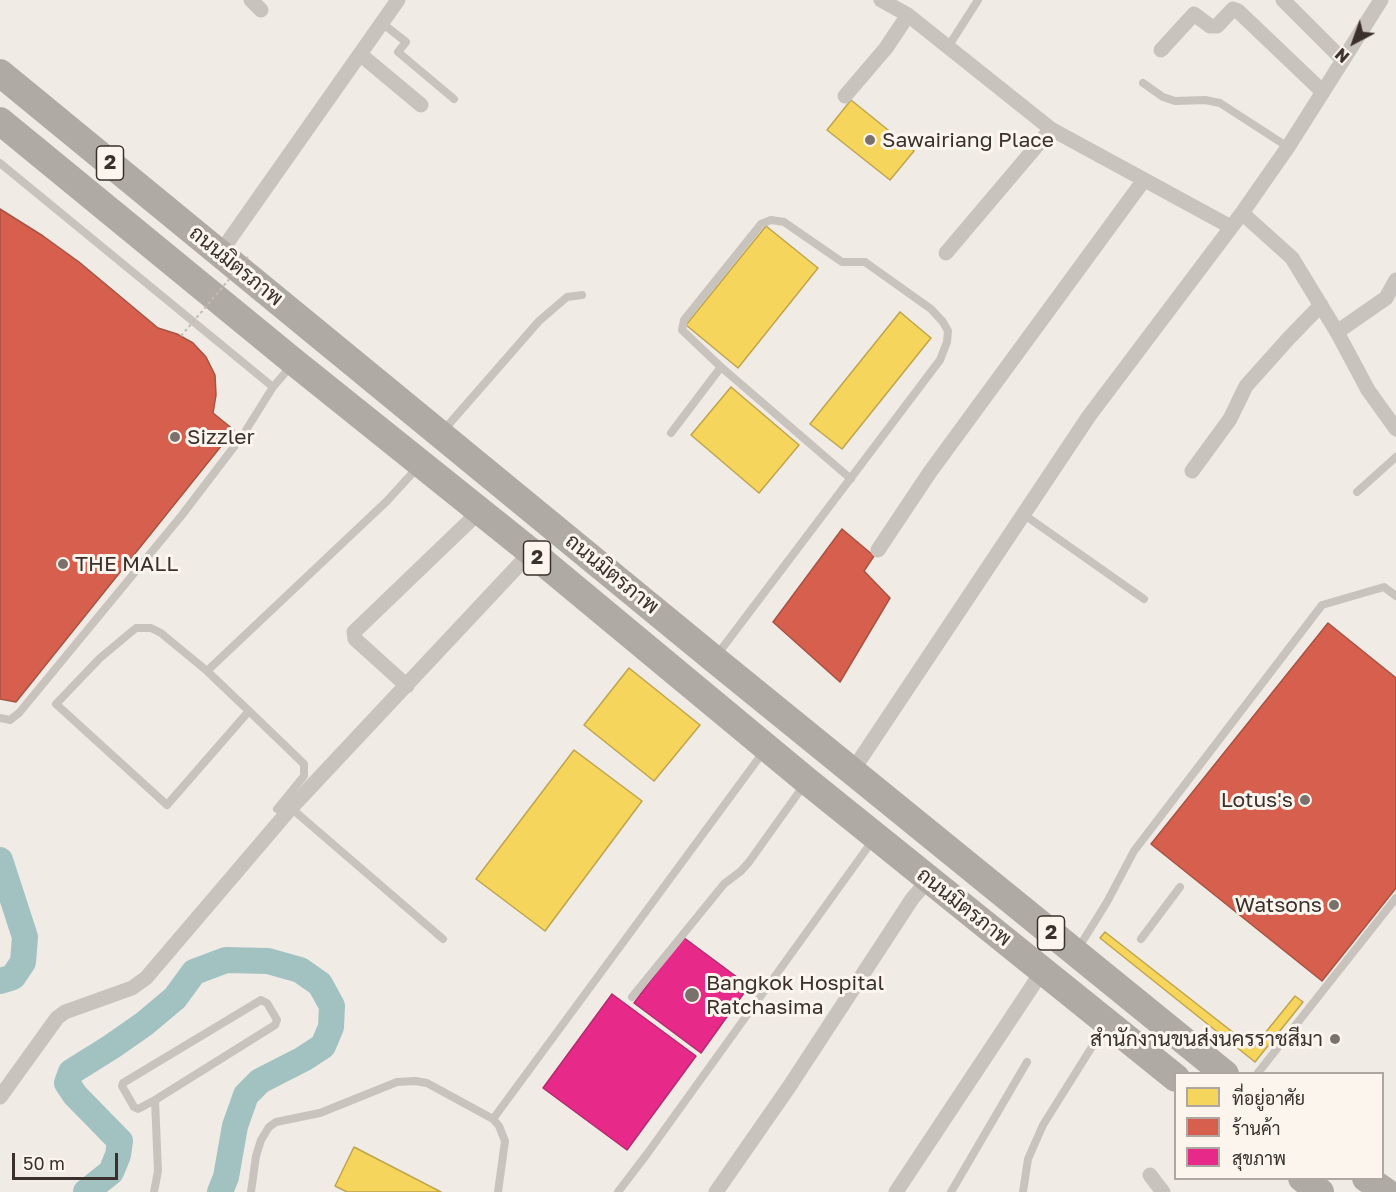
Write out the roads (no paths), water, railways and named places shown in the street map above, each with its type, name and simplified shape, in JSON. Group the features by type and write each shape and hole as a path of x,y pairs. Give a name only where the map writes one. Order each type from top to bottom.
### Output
{"highway":[{"name":"ถนนมิตรภาพ","path":"0,73 714,659 1223,1072"},
{"name":"ถนนมิตรภาพ","path":"0,121 294,362 531,552 766,748 1174,1076"},
{"path":"829,799 853,770"},
{"path":"1303,1180 1320,1192"},
{"path":"1368,1180 1386,1192"}],"street":[{"path":"220,253 398,0"},
{"path":"881,0 908,15 1051,129 1231,227"},
{"path":"1283,0 1343,60"},
{"path":"853,770 1089,416 1242,213 1288,147 1381,0"},
{"path":"1161,50 1194,14 1209,26 1217,26 1233,9 1238,11 1323,92"},
{"path":"845,96 886,48 908,15"},
{"path":"360,56 421,105"},
{"path":"946,253 1051,129"},
{"path":"878,550 930,472 1144,180"},
{"path":"1242,213 1292,258 1337,332 1368,390 1396,429"},
{"path":"1337,332 1386,298 1396,280"},
{"path":"1192,471 1230,419 1246,386 1321,305"},
{"path":"406,686 356,639 354,632 480,511"},
{"path":"0,1097 57,1018 65,1012 132,988 146,978 284,808 406,686 531,552"},
{"path":"716,1192 789,1087 912,899 929,879"},
{"path":"896,1192 1043,970"},
{"path":"1150,1175 1163,1192"}],"lane":[{"path":"948,47 978,0"},
{"path":"382,23 406,42 398,52 454,99"},
{"path":"1143,84 1163,98 1220,103 1288,147"},
{"path":"0,163 273,387"},
{"path":"714,659 851,479 939,360 947,342 948,332 943,322 931,309 865,262 842,262 784,222 771,220 761,225 682,326 682,330 851,479"},
{"path":"440,435 539,321 567,297 582,295"},
{"path":"0,718 10,720 19,714 182,515 243,435 273,387 294,362"},
{"path":"671,433 722,367"},
{"path":"1357,492 1396,457"},
{"path":"207,671 387,501 421,463"},
{"path":"1023,514 1144,599"},
{"path":"1076,954 1134,851 1322,605 1384,587 1396,596"},
{"path":"249,711 166,805 56,704 100,658 136,628 151,628 161,633 207,671 249,711 304,764 304,776 284,808 443,939"},
{"path":"493,1119 766,748"},
{"path":"632,997 724,884 749,862 807,781"},
{"path":"618,1192 859,856 876,836"},
{"path":"1141,939 1180,887"},
{"path":"1259,1072 1396,898"},
{"path":"261,1000 267,1003 277,1020 275,1025 155,1100 138,1109 134,1107 122,1086 123,1083 261,1000"},
{"path":"1023,1192 1028,1159 1043,1125 1108,1023"},
{"path":"951,1192 1027,1062"},
{"path":"250,1192 261,1140 269,1127 276,1122 320,1113 397,1082 415,1081 427,1083 493,1119 499,1126 505,1141 498,1192"},
{"path":"153,1192 158,1171 155,1100"}],"waterway":[{"path":"0,860 25,937 23,962 13,977 0,981"},
{"path":"86,1192 111,1172 118,1155 120,1141 75,1095 67,1083 71,1072 144,1024 175,998 194,972 226,960 268,961 300,970 320,984 332,1006 331,1027 323,1046 260,1081 246,1095 235,1126 226,1177 220,1192"}],"place":[{"name":"Sawairiang Place","path":"870,140"},
{"name":"Sizzler","path":"175,437"},
{"name":"THE MALL","path":"63,564"},
{"name":"Lotus's","path":"1305,800"},
{"name":"Watsons","path":"1334,905"},
{"name":"Bangkok Hospital Ratchasima","path":"692,995"},
{"name":"สำนักงานขนส่งนครราชสีมา","path":"1335,1039"}]}
